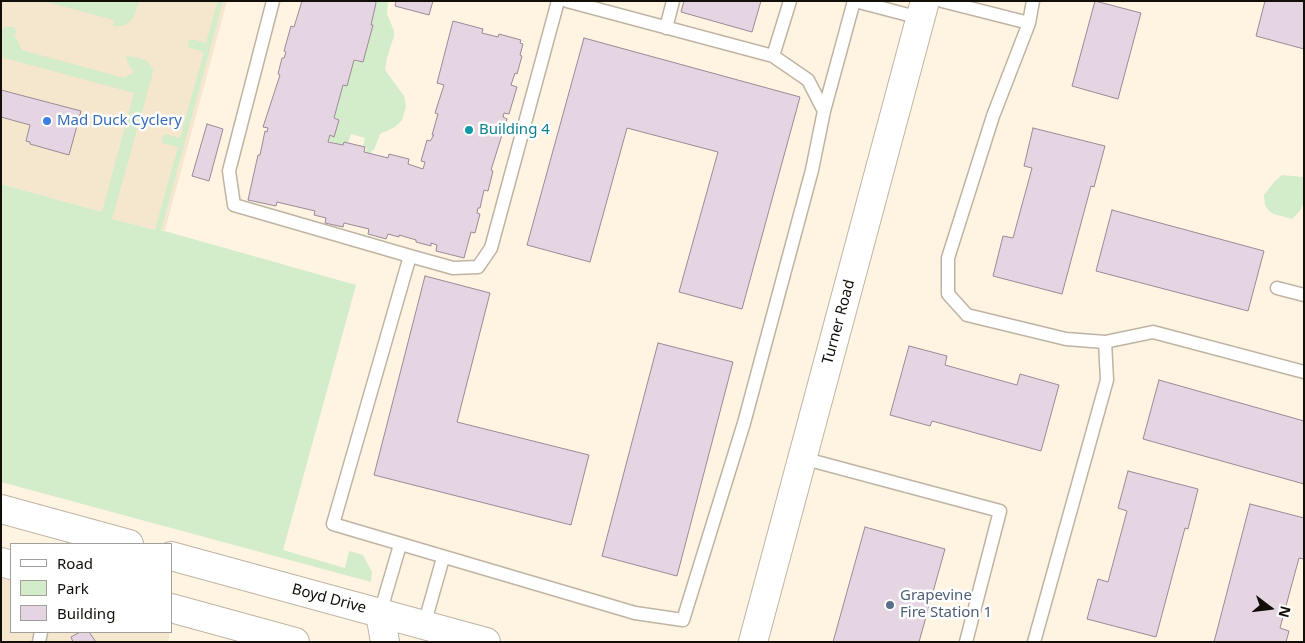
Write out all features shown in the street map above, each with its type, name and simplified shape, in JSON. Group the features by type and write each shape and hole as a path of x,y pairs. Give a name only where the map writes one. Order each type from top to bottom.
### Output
{"street":[{"name":"Turner Road","path":"752,642 922,10"},
{"path":"1,509 125,543"},
{"name":"Boyd Drive","path":"172,556 380,613 418,633 486,642"},
{"path":"172,608 295,642"},
{"path":"380,613 385,642"}],"lane":[{"path":"273,1 228,172 234,206 453,268 478,267 492,248 558,1"},
{"path":"567,1 773,56 808,80 824,111"},
{"path":"666,28 673,1"},
{"path":"773,56 790,1"},
{"path":"410,256 333,524 443,558 635,613 683,620 744,423 812,170 824,111 854,1 922,10"},
{"path":"942,1 1028,23"},
{"path":"1033,1 1028,23 993,116 948,258 948,294 967,315 1066,339 1105,342 1153,332 1304,372"},
{"path":"1277,288 1304,296"},
{"path":"1034,642 1107,380 1105,342"},
{"path":"802,458 1000,511 966,642"},
{"path":"380,613 400,545"},
{"path":"418,633 443,558"}],"shaded area":[{"path":"1,1 227,1 165,230 155,230 112,219 102,212 1,184"},
{"path":"1,562 10,565 10,633 170,633 168,642 1,642"}],"green space":[{"path":"43,1 139,1 133,18 125,25 113,26 114,20"},
{"path":"218,1 223,1 161,230 356,285 283,550 345,568 349,551 363,555 372,572 371,582 1,482 1,184 102,212 134,93 1,57 1,31 6,27 14,27 17,33 14,34 22,50 124,78 134,72 126,57 146,60 150,65 153,70 152,76 112,219 155,230 178,147 162,143 163,136 165,134 180,138 204,52 188,47 189,41 191,39 206,43"},
{"path":"375,1 388,1 387,14 394,31 394,36 385,70 404,96 406,107 402,120 395,127 380,134 371,154 366,152 367,147 363,147 365,138 351,134 348,143 344,142 343,145 329,141 330,135 334,136 339,120 334,118 343,86 347,86 354,61 363,62 373,25 371,24"},
{"path":"1282,175 1303,177 1304,180 1304,202 1300,211 1292,219 1274,214 1265,205 1264,195"}],"building":[{"name":"Building 4","path":"302,1 375,1 376,3 371,25 373,25 363,62 354,60 347,86 343,85 334,118 339,120 334,137 330,135 328,142 343,145 344,142 365,147 364,152 388,158 389,154 409,159 408,164 423,169 425,162 421,161 427,140 430,141 434,135 432,135 438,114 435,113 444,85 437,83 453,21 483,29 482,33 498,37 499,34 521,40 520,43 523,44 520,55 522,56 517,74 515,73 511,85 517,87 509,114 504,113 503,117 507,119 491,170 493,171 488,191 484,190 480,208 478,208 477,213 480,214 475,233 471,232 464,258 436,251 437,245 431,243 431,246 399,235 399,237 388,234 386,239 368,234 369,229 344,223 343,227 325,223 326,218 314,215 315,211 277,202 276,206 248,200 258,155 260,155 265,131 267,132 268,128 263,127 280,75 278,74 282,58 284,58 286,52 284,51 291,26 294,27"},
{"path":"396,1 433,1 429,15 395,6"},
{"path":"684,1 761,1 752,32 681,12"},
{"path":"1095,1 1141,13 1118,99 1072,86"},
{"path":"1265,1 1304,1 1304,49 1256,36"},
{"path":"584,38 800,97 742,309 679,292 718,152 627,128 590,262 527,245"},
{"name":"Mad Duck Cyclery","path":"1,90 81,111 69,155 30,144 30,142 26,141 30,125 1,117"},
{"path":"207,124 223,129 209,181 192,176"},
{"path":"1033,128 1105,146 1094,187 1091,186 1062,294 993,276 1003,236 1013,238 1032,168 1024,166"},
{"path":"1112,210 1264,251 1248,311 1096,271"},
{"path":"425,276 490,293 457,422 589,455 571,525 374,475"},
{"path":"658,343 733,362 677,576 602,556"},
{"path":"909,346 947,356 945,365 1017,385 1020,374 1059,385 1041,451 932,421 930,426 890,415"},
{"path":"1159,380 1304,421 1304,484 1143,439"},
{"path":"1128,471 1198,489 1188,529 1185,528 1156,637 1087,619 1098,579 1108,582 1127,511 1118,508"},
{"path":"1250,504 1304,518 1304,559 1299,558 1280,628 1289,631 1286,642 1214,642"},
{"path":"865,527 945,549 919,642 833,642"},
{"path":"78,633 90,633 96,642 73,642 71,637"}],"place":[{"name":"Mad Duck Cyclery","path":"47,121"},
{"name":"Building 4","path":"469,130"},
{"name":"Grapevine Fire Station 1","path":"890,605"}]}
